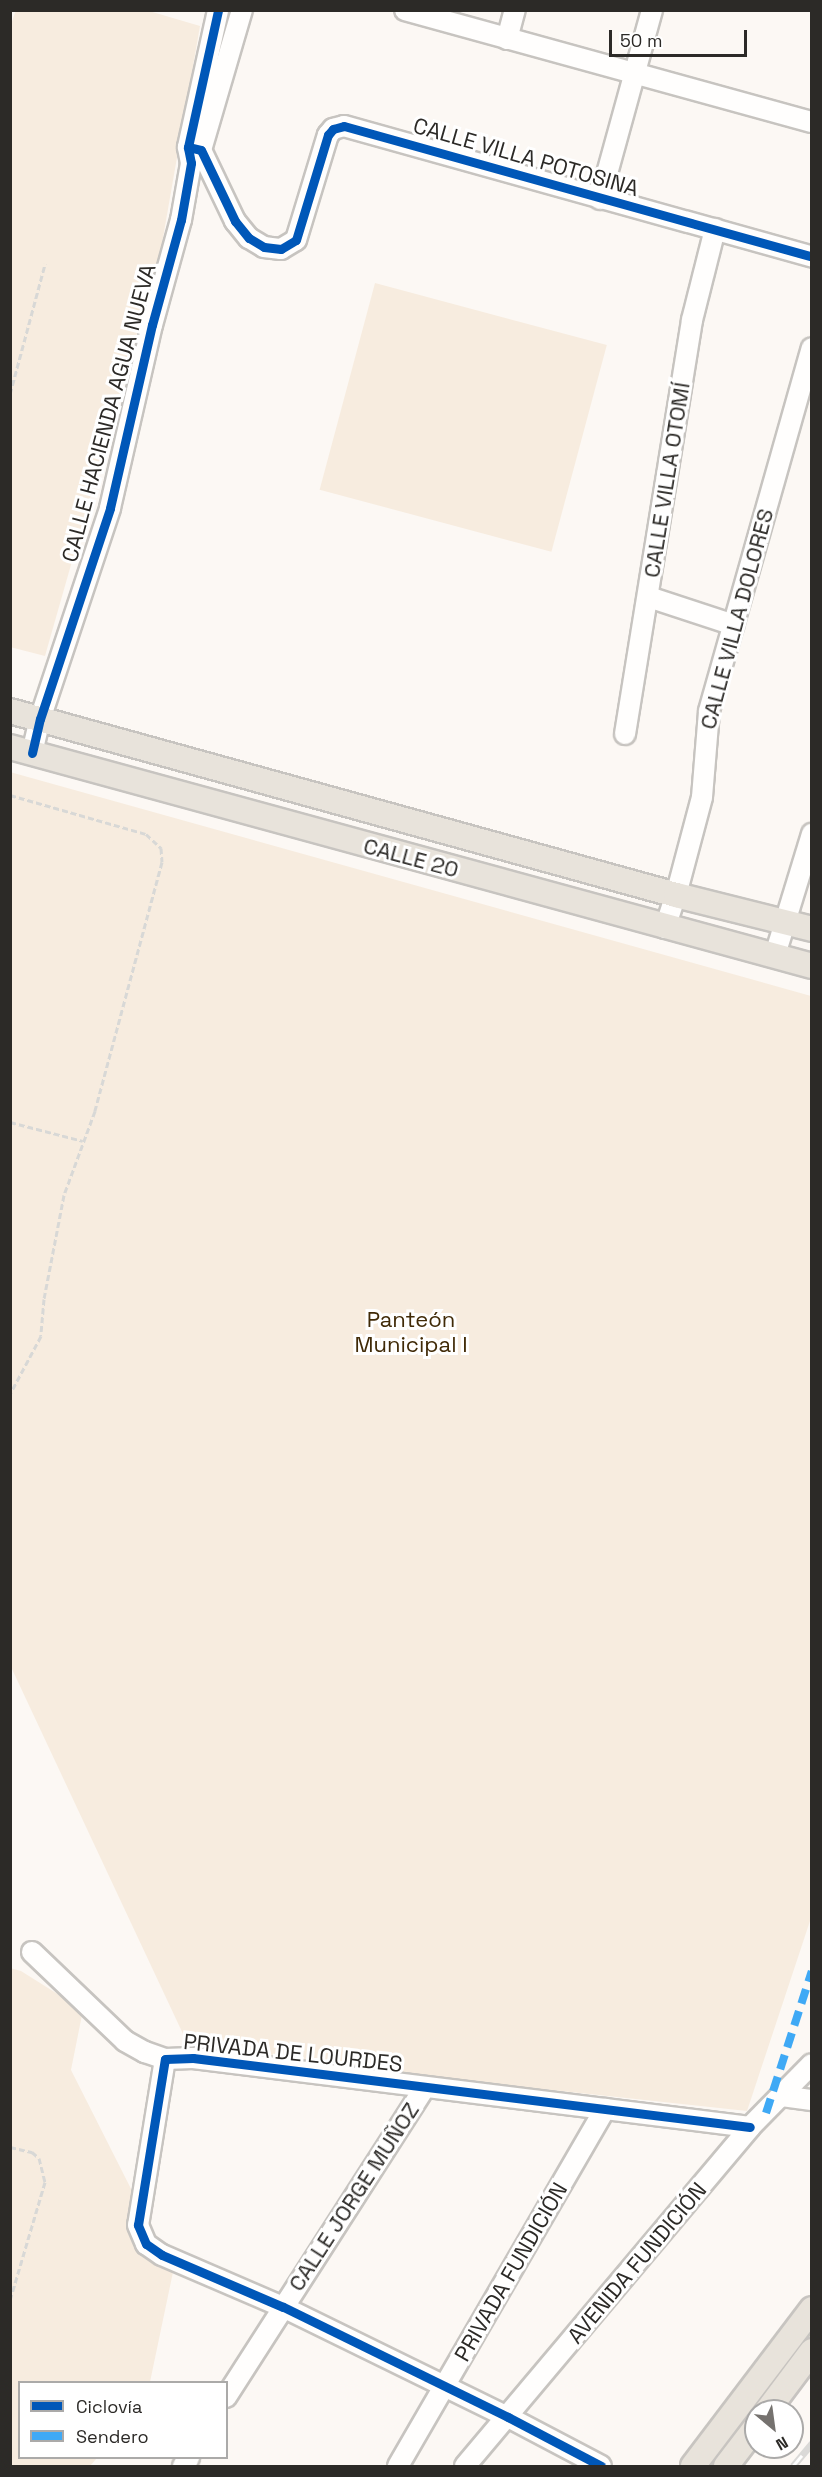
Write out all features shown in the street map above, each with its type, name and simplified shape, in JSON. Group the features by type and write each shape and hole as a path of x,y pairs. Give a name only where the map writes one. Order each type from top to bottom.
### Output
{"main road":[{"name":"CALLE 20","path":"10,711 676,895 812,929"},
{"name":"CALLE 20","path":"21,750 665,928 812,966"},
{"path":"337,837 349,803"},
{"path":"693,2466 812,2309"},
{"path":"776,2399 812,2351"},
{"path":"726,2466 744,2443"}],"street":[{"path":"194,154 218,10"},
{"path":"194,154 242,10"},
{"path":"405,10 812,122"},
{"path":"507,39 515,10"},
{"path":"600,199 633,72 652,10"},
{"name":"CALLE VILLA POTOSINA","path":"194,154 235,221 249,238 264,247 281,249 291,246 300,231 328,135 338,127 352,128 812,257"},
{"name":"CALLE HACIENDA AGUA NUEVA","path":"21,750 40,719 110,508 152,325 181,220 194,154"},
{"name":"CALLE VILLA OTOMÍ","path":"625,734 649,597 692,320 715,229"},
{"name":"CALLE VILLA DOLORES","path":"665,928 702,797 709,711 812,348"},
{"path":"649,597 734,625"},
{"path":"775,955 812,834"},
{"path":"32,1952 125,2041 145,2052 165,2059"},
{"name":"PRIVADA DE LOURDES","path":"601,2466 508,2417 283,2307 162,2255 146,2244 138,2225 165,2059 193,2058 750,2127"},
{"name":"AVENIDA FUNDICIÓN","path":"465,2466 750,2127 812,2064"},
{"name":"CALLE JORGE MUÑOZ","path":"228,2394 425,2087"},
{"path":"782,2096 812,2100"},
{"name":"PRIVADA FUNDICIÓN","path":"398,2466 605,2109"}],"path":[{"path":"10,394 45,264"},
{"path":"10,795 146,834 161,848 162,862 95,1111 64,1195 44,1299 41,1336 10,1394"},
{"path":"10,1122 83,1141"},
{"path":"10,2147 32,2152 39,2158 45,2182 10,2300"}],"green space":[{"path":"16,10 149,11 200,26 161,249 45,656 10,647 10,27"},
{"path":"375,283 607,345 551,552 320,490"},
{"name":"Panteón Municipal I","path":"10,772 811,996 811,1918 747,2111 191,2051 11,1667"},
{"path":"10,1968 21,1971 83,2010 71,2070 173,2272 150,2381 18,2381 18,2459 96,2459 90,2466 11,2466"}],"railway":[{"path":"793,2466 812,2443"}],"marked path":[{"path":"766,2113 812,1971"}],"cycle path":[{"path":"32,753 40,719 110,508 152,325 181,220 191,163 188,147 218,10"},
{"path":"188,147 201,150 235,221 249,238 264,247 281,249 296,240 328,135 333,129 344,126 812,257"},
{"path":"601,2466 508,2417 283,2307 162,2255 146,2244 138,2225 165,2059 193,2058 750,2127"}]}
